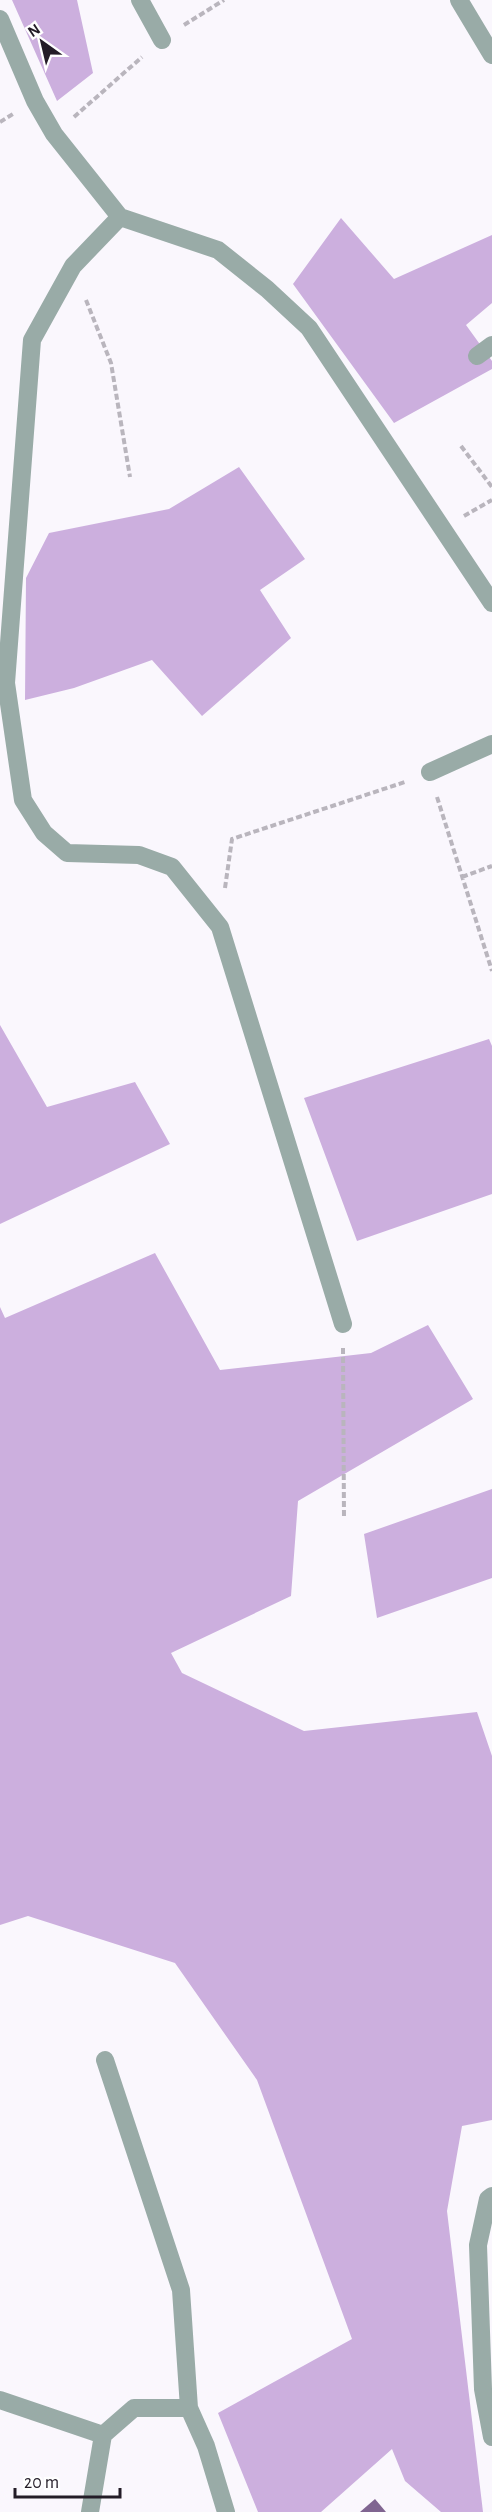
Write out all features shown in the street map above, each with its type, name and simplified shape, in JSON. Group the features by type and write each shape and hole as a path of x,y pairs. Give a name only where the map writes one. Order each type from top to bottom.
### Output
{"street":[{"path":"140,0 162,40"},
{"path":"459,0 492,55"},
{"path":"0,19 34,101 54,134 120,217 218,250 267,289 309,328 492,603"},
{"path":"120,217 73,266 32,340 6,683 23,800 44,833 67,853 139,855 172,867 220,927 343,1324"},
{"path":"477,356 492,345"},
{"path":"430,772 492,744"},
{"path":"105,2060 181,2290 189,2408 206,2446 226,2512"},
{"path":"492,2196 488,2199 478,2245 483,2389 492,2437"},
{"path":"0,2400 103,2435"},
{"path":"90,2512 103,2435 134,2408 189,2408"}],"path":[{"path":"54,134 162,40 224,0"},
{"path":"73,266 111,363 130,477"},
{"path":"461,446 492,487"},
{"path":"220,927 232,839 360,799 430,772 492,971"},
{"path":"462,877 492,866"},
{"path":"343,1324 344,1519"}],"shaded area":[{"path":"12,0 77,0 93,73 57,101"},
{"path":"341,218 394,279 492,235 492,303 466,325 492,361 492,369 394,423 293,284"},
{"path":"239,467 305,559 260,590 291,638 202,716 152,660 74,688 25,700 26,578 49,533 169,509"},
{"path":"0,1025 47,1107 135,1082 170,1144 0,1224"},
{"path":"489,1039 492,1046 492,1194 357,1241 304,1098"},
{"path":"155,1253 220,1370 371,1353 428,1325 473,1399 298,1501 291,1596 171,1653 182,1673 304,1731 477,1712 492,1756 492,2120 462,2126 447,2211 483,2512 441,2512 405,2481 392,2449 321,2512 258,2512 218,2413 352,2339 257,2080 175,1963 28,1916 0,1925 0,1307 5,1318"},
{"path":"492,1489 492,1578 377,1618 364,1534"}],"building":[{"path":"375,2499 386,2512 360,2512"}]}
